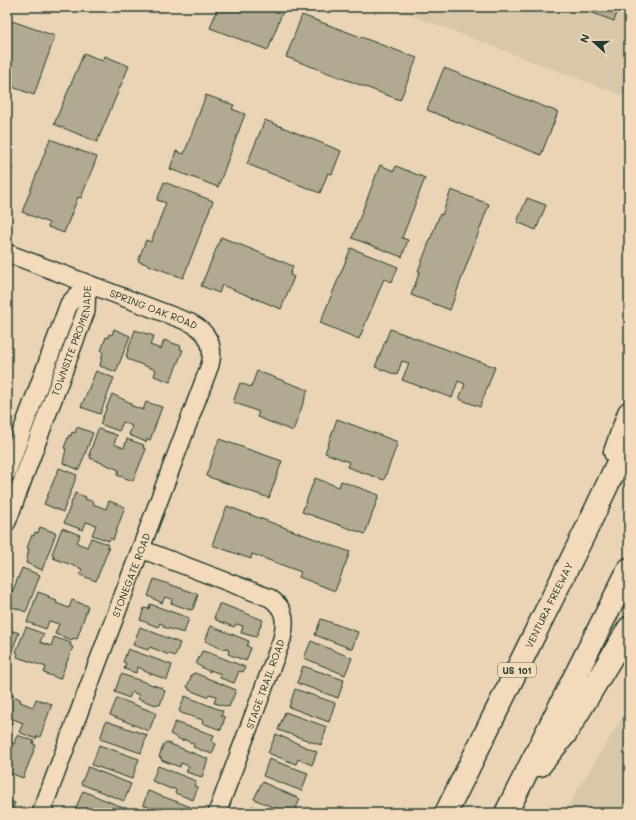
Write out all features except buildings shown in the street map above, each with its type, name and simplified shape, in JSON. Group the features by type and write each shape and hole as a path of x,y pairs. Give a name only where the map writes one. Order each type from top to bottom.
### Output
{"highway":[{"path":"588,526 629,413"},
{"name":"VENTURA FREEWAY","path":"446,813 588,526 629,439"},
{"path":"509,807 629,569"},
{"path":"509,807 566,733 629,628"}],"street":[{"name":"SPRING OAK ROAD","path":"7,253 190,323 198,327 207,337"},
{"name":"TOWNSITE PROMENADE","path":"7,472 70,304 87,284"},
{"name":"TOWNSITE PROMENADE","path":"7,522 86,311 87,284"},
{"name":"STONEGATE ROAD","path":"41,813 210,365 212,351 207,337"},
{"name":"STAGE TRAIL ROAD","path":"141,549 270,598 278,603 284,612 285,625 282,639 217,813"}],"shaded area":[{"path":"389,7 629,7 629,98"},
{"path":"629,706 629,813 563,813"}]}
